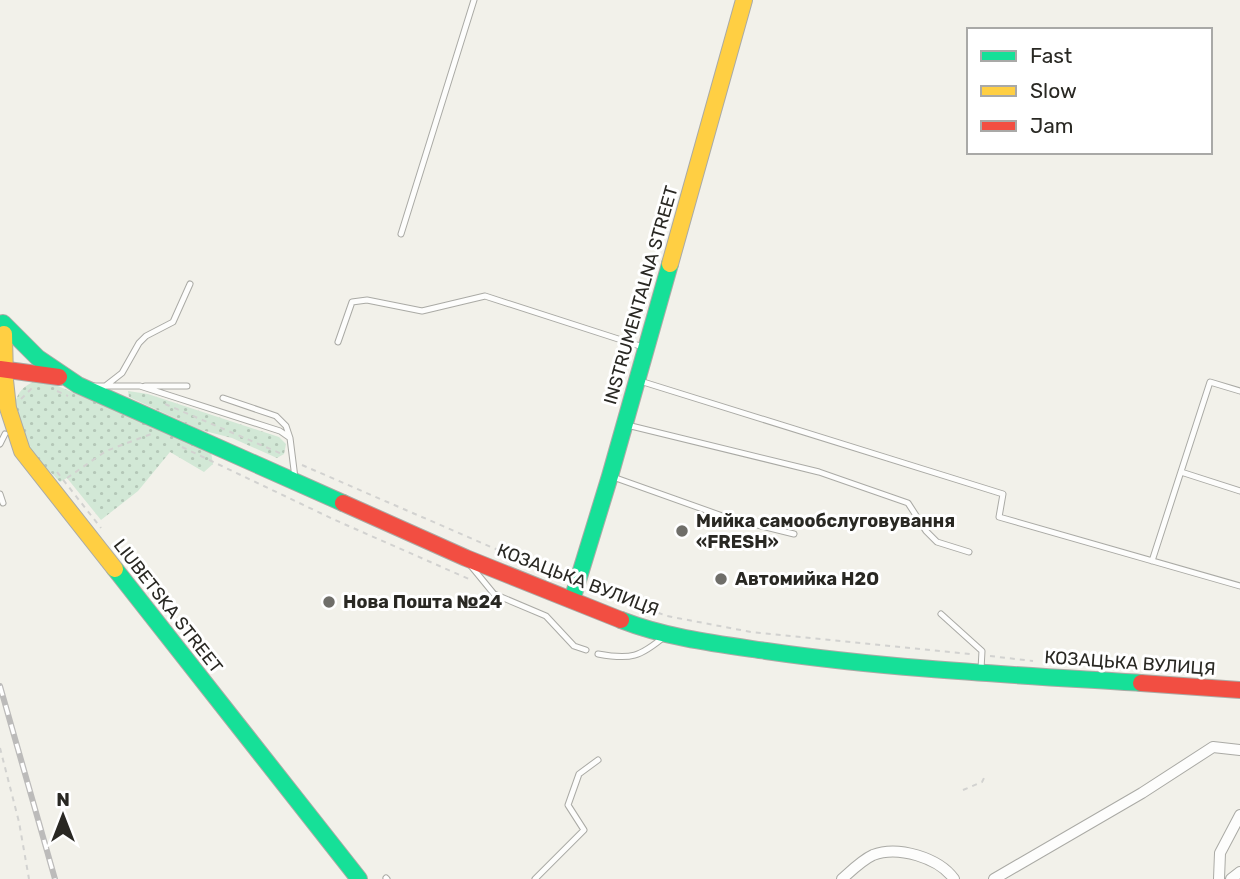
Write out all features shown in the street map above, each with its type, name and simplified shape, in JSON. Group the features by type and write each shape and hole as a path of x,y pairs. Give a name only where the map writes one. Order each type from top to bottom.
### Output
{"main road":[{"name":"INSTRUMENTALNA STREET","path":"572,600 610,476 744,0"},
{"name":"LIUBETSKA STREET","path":"2,330 2,369 13,407 12,431 22,452 359,879"},
{"name":"КОЗАЦЬКА ВУЛИЦЯ","path":"2,330 38,358 68,388 296,481 466,558 631,624 707,642 816,658 1240,690"},
{"path":"2,369 68,388"},
{"path":"13,407 13,386 27,377 39,380"},
{"path":"2,436 22,452"}],"street":[{"path":"994,879 1142,793 1213,747 1240,750"},
{"path":"1219,879 1220,853 1238,824"},
{"path":"842,879 871,855 887,851 902,852 931,861 949,872 954,879"},
{"path":"1231,879 1240,872"}],"lane":[{"path":"401,234 474,0"},
{"path":"104,387 122,373 146,336 173,322 190,284"},
{"path":"338,342 352,302 367,300 422,311 485,296 646,348"},
{"path":"637,380 1003,494 999,517 1240,586"},
{"path":"1152,561 1210,382 1240,391"},
{"path":"140,386 280,431 290,438"},
{"path":"68,388 187,386"},
{"path":"223,398 276,416 286,426 296,481"},
{"path":"624,425 819,472 908,503 926,531 937,542 969,552"},
{"path":"1181,472 1240,491"},
{"path":"610,476 728,518 794,534"},
{"path":"0,494 3,503"},
{"path":"466,558 494,594 546,616 574,646 586,650"},
{"path":"941,614 982,651 981,672"},
{"path":"598,654 627,658 638,656 668,634"},
{"path":"535,879 584,830 568,805 579,774 598,760"}],"path":[{"path":"13,407 39,380"},
{"path":"160,402 558,576"},
{"path":"67,478 106,451 151,434 139,428"},
{"path":"174,444 335,520 486,586"},
{"path":"54,468 88,508 106,536"},
{"path":"592,589 667,615 751,632 1034,661"},
{"path":"0,748 19,822 29,879"},
{"path":"963,790 982,782 984,778"}],"green space":[{"path":"44,380 211,452 213,464 204,472 170,452 138,491 101,520 67,478 60,482 35,456 16,427 14,410 18,395 28,385"},
{"path":"128,391 148,394 279,437 286,444 284,454 277,458 232,438 201,430 129,397"}],"railway":[{"path":"0,686 55,879"}],"traffic: fast":[{"path":"572,600 670,264"},
{"path":"3,323 38,358 78,385 343,503"},
{"path":"115,569 359,879"},
{"path":"621,620 693,640 813,657 953,671 1141,683"}],"traffic: slow":[{"path":"670,264 744,0"},
{"path":"4,334 8,408 22,451 115,569"}],"traffic: jam":[{"path":"0,369 59,377"},
{"path":"343,503 466,558 621,620"},
{"path":"1141,683 1240,690"}],"place":[{"name":"Мийка самообслуговування «FRESH»","path":"682,531"},
{"name":"Автомийка H2O","path":"721,579"},
{"name":"Нова Пошта №24","path":"329,602"}]}
